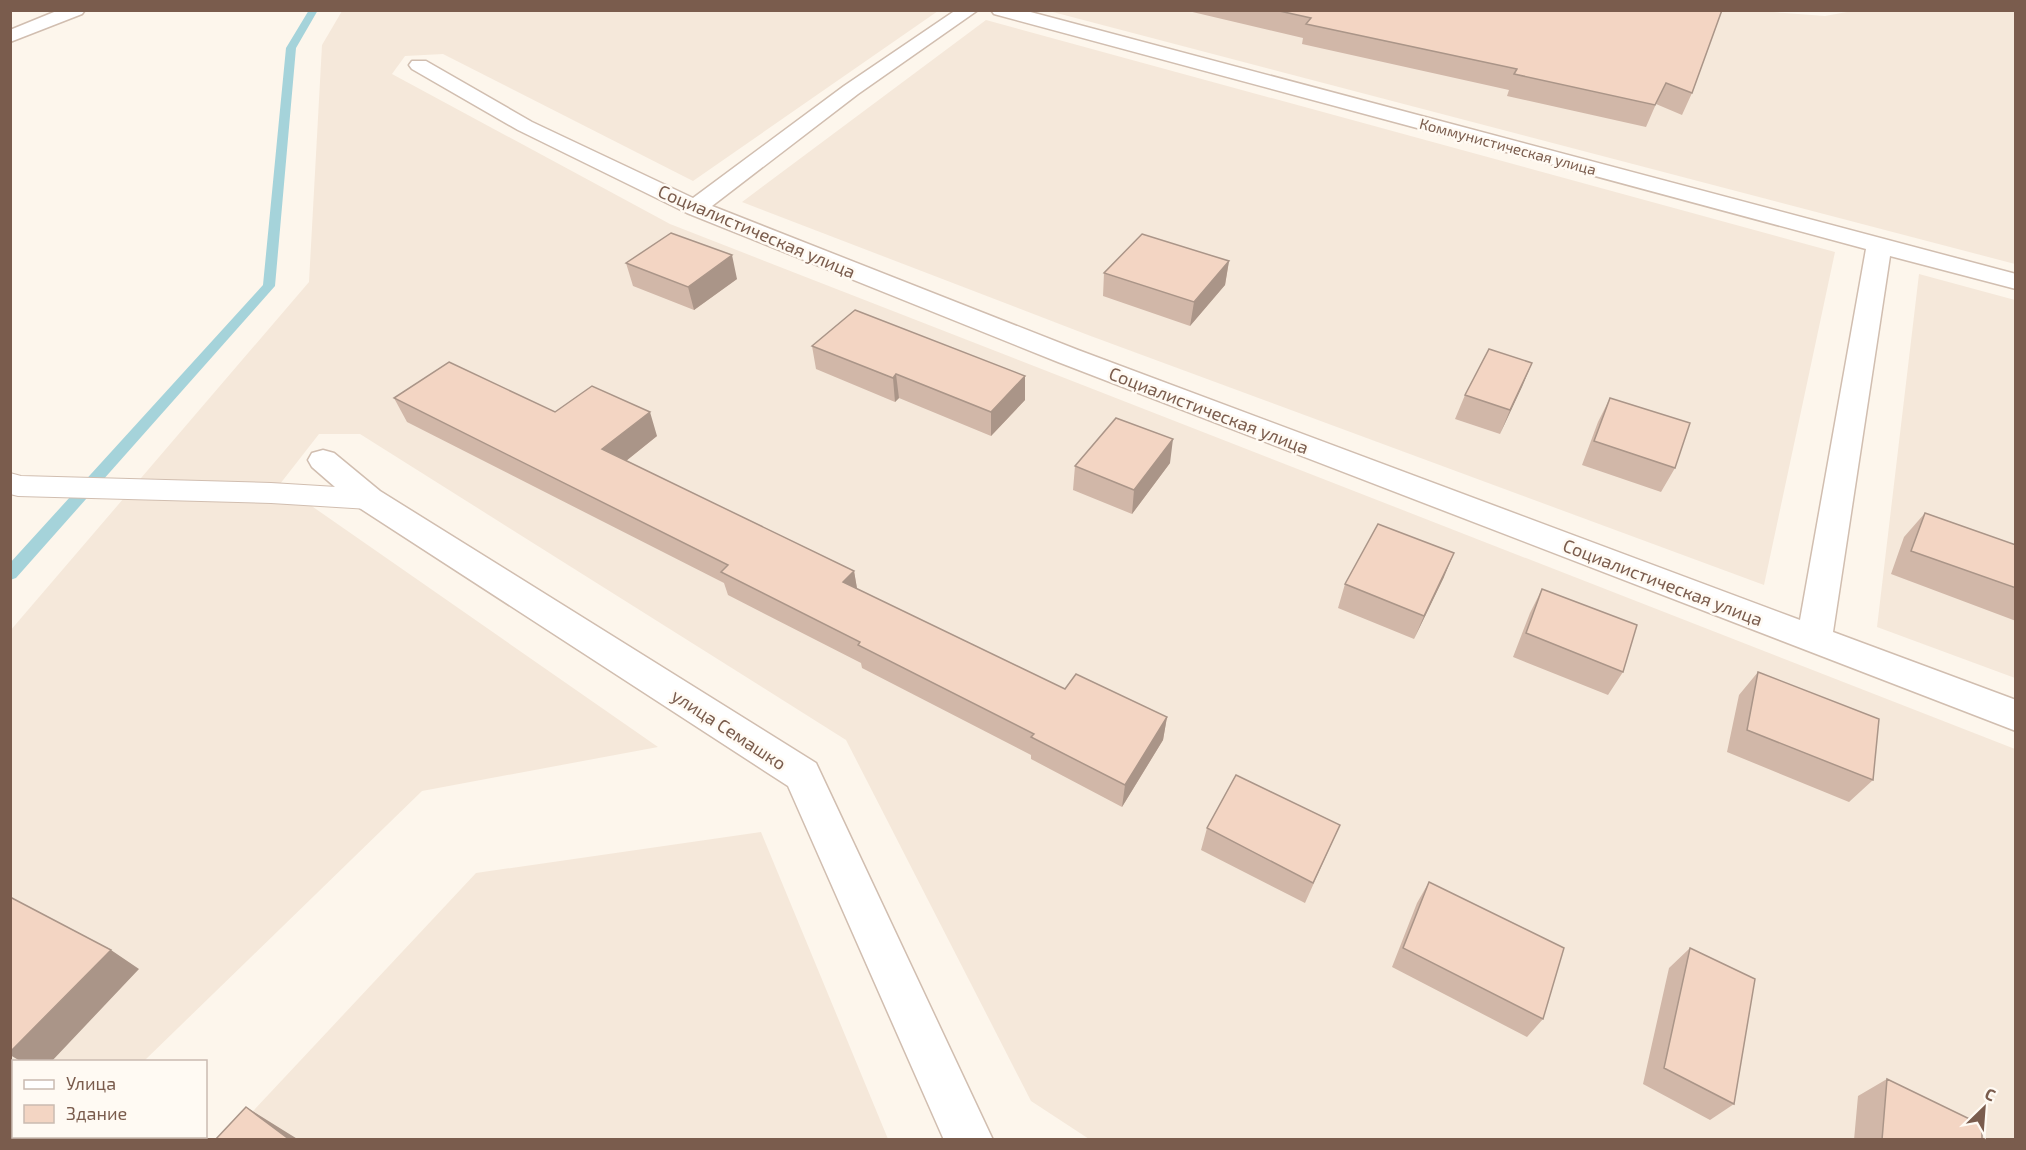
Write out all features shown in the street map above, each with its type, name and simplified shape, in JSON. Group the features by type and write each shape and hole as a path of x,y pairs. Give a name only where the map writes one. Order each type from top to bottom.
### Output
{"street":[{"path":"10,37 76,10"},
{"path":"695,208 850,90 969,10"},
{"name":"Коммунистическая улица","path":"1000,10 2016,282"},
{"path":"10,30 32,29"},
{"name":"Социалистическая улица","path":"419,65 525,126 695,208 1068,356 2016,716"},
{"path":"1814,640 1879,245"},
{"name":"улица Семашко","path":"324,460 369,499 802,775 969,1140"}],"lane":[{"path":"10,483 18,486 271,493 369,499"}],"shaded area":[{"path":"1747,10 1825,16 1858,10 2015,11 2015,264 1049,11"},
{"path":"342,11 938,11 693,181 443,54 405,56 392,74 670,224 2015,749 2015,1139 1089,1139 1031,1101 846,740 360,434 319,434 280,484 658,747 422,791 145,1060 12,1060 12,1138 66,1138 11,1139 10,631 309,282 322,45"},
{"path":"986,20 1835,252 1764,585 1088,335 742,202"},
{"path":"1919,274 2015,300 2015,678 1877,627"},
{"path":"761,832 888,1139 226,1140 476,873"}],"building":[{"path":"1275,10 1722,10 1692,93 1666,83 1655,105 1514,74 1517,69 1306,24 1311,18"},
{"path":"671,233 732,255 688,287 626,263"},
{"path":"1142,234 1229,261 1194,302 1104,273"},
{"path":"855,310 1025,376 991,412 896,374 893,378 812,346"},
{"path":"1489,349 1532,363 1510,410 1465,395"},
{"path":"449,362 555,412 592,386 650,412 602,449 854,571 843,582 1065,689 1076,674 1167,717 1125,785 1031,737 1034,734 858,645 860,642 721,572 728,565 394,398"},
{"path":"1610,398 1690,423 1675,468 1594,441"},
{"path":"1116,418 1173,439 1134,490 1075,466"},
{"path":"1925,513 2016,545 2016,588 1911,551"},
{"path":"1378,524 1454,553 1424,616 1345,584"},
{"path":"1542,589 1637,625 1623,672 1526,633"},
{"path":"1758,672 1879,719 1873,780 1747,730"},
{"path":"1236,775 1340,825 1313,883 1207,828"},
{"path":"1429,882 1564,948 1543,1019 1403,948"},
{"path":"10,897 111,950 10,1052"},
{"path":"1690,948 1755,979 1734,1104 1664,1068"},
{"path":"1887,1079 1982,1125 1982,1140 1882,1140"},
{"path":"246,1107 290,1140 215,1140"}],"waterway":[{"path":"10,574 269,286 291,48 314,10"}]}
